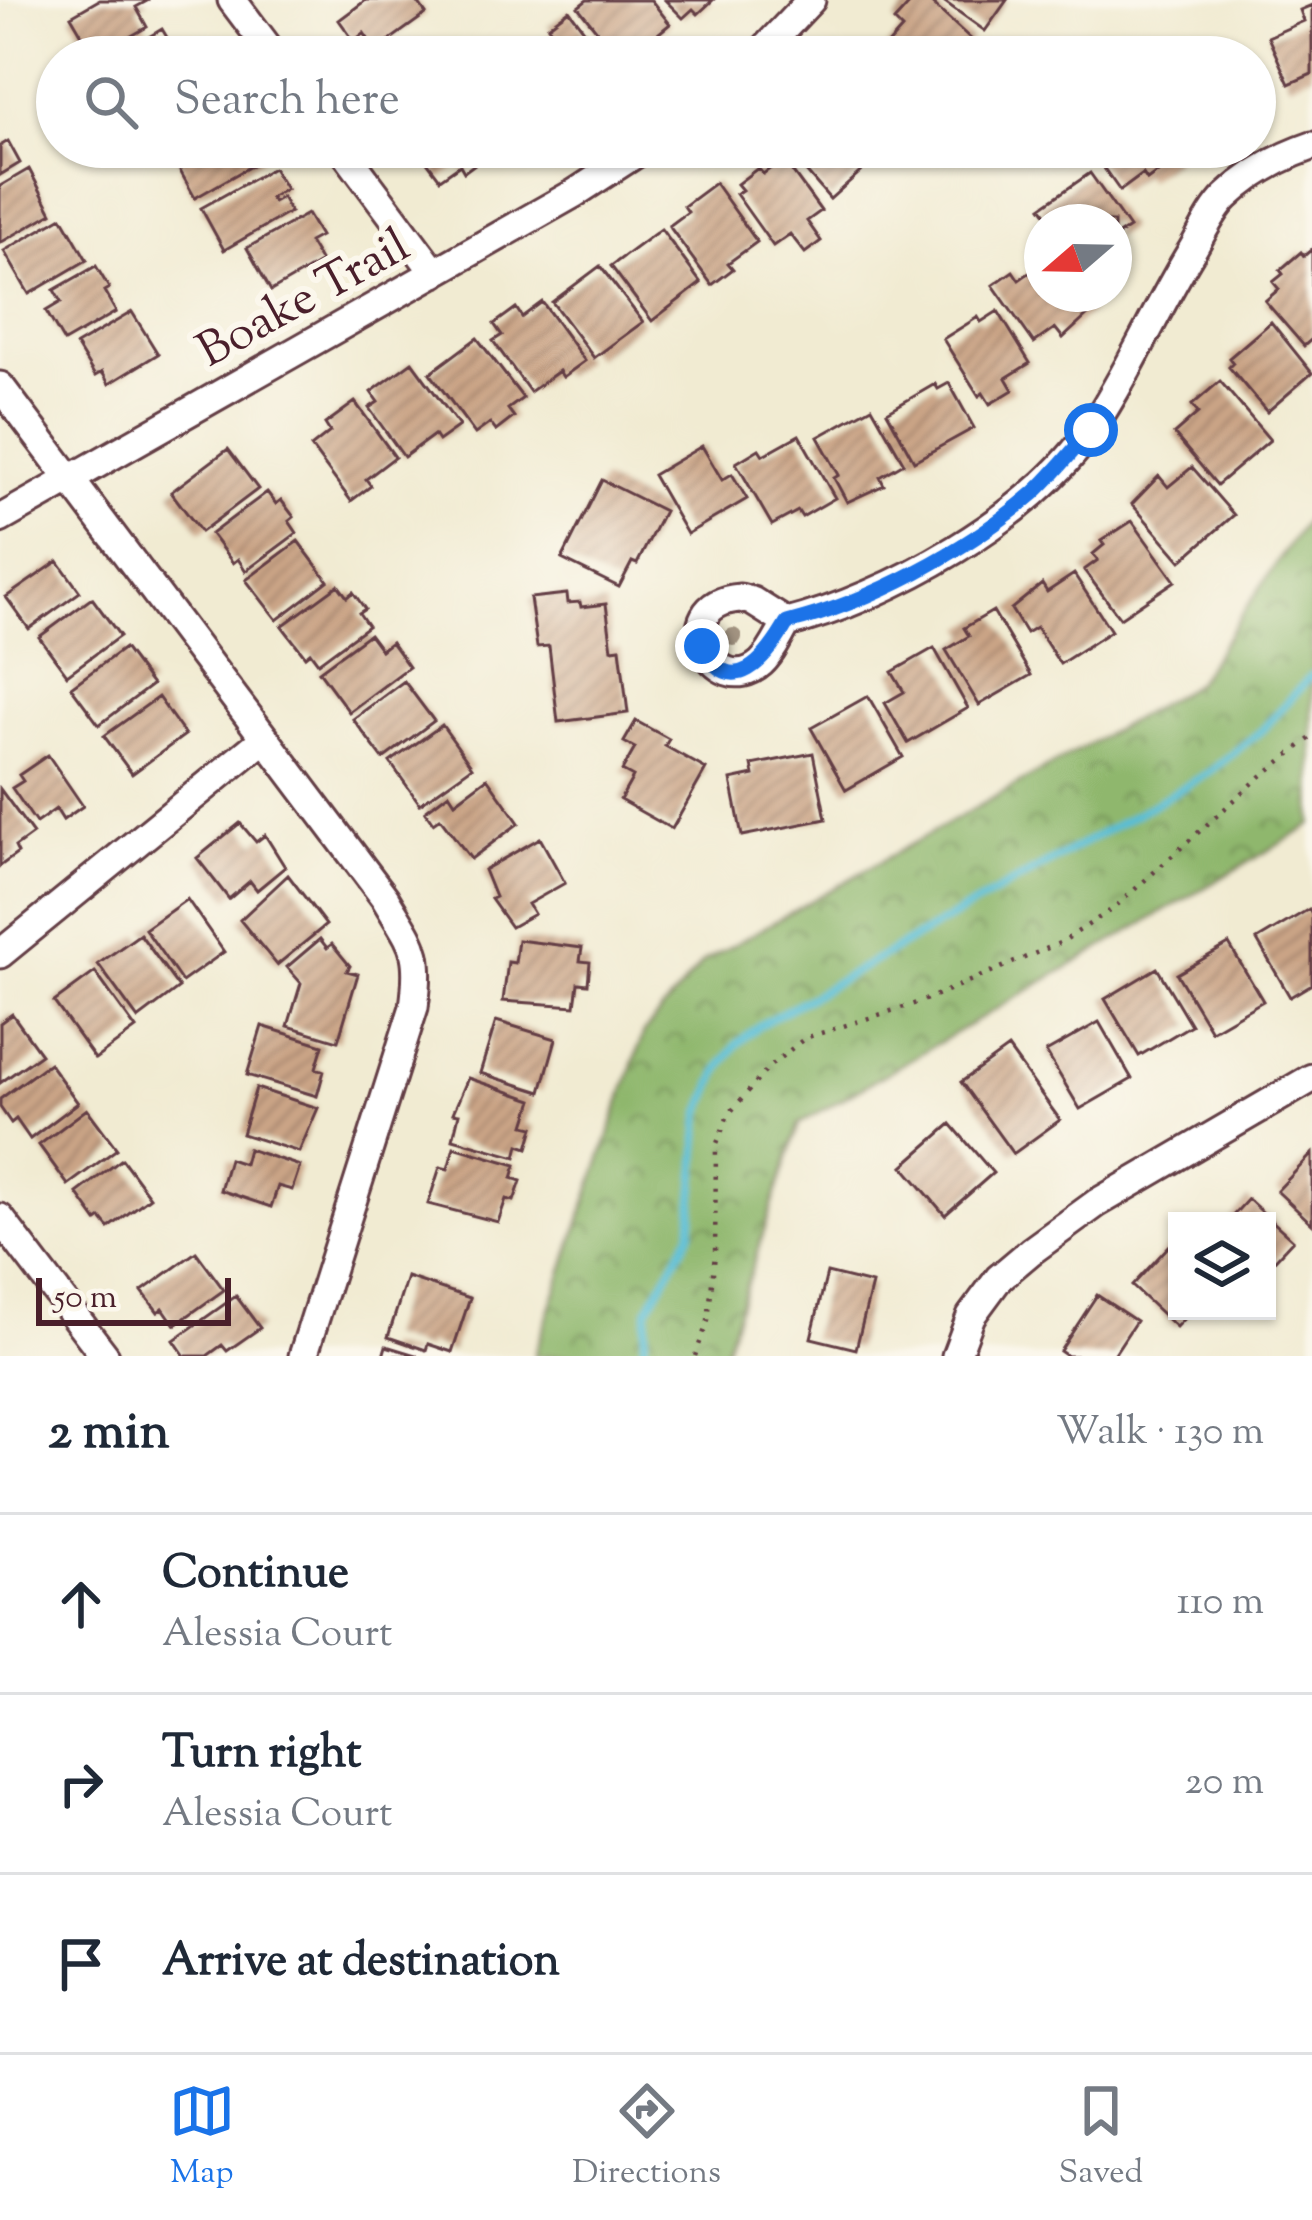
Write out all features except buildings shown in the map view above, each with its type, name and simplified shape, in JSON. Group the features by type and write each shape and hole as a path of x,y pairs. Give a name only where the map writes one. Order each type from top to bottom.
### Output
{"street":[{"path":"232,0 259,36"},
{"path":"777,36 812,0"},
{"path":"1276,163 1312,146"},
{"path":"357,168 435,273"},
{"name":"Boake Trail","path":"0,519 611,168"},
{"path":"787,623 837,611 941,556 982,533 1037,490 1091,430 1222,201 1266,168"},
{"path":"0,386 385,898 411,938 420,964 414,1006 303,1356"},
{"path":"0,954 265,738"},
{"path":"956,1356 971,1316 999,1278 1031,1251 1097,1203 1312,1078"},
{"path":"0,1218 105,1356"}],"path":[{"path":"695,1356 708,1321 715,1254 716,1146 728,1115 770,1066 805,1038 920,1002 1062,942 1144,883 1260,777 1312,737"}],"green space":[{"path":"1312,511 1312,825 799,1124 723,1356 534,1356 644,1032 703,962 1195,684"}],"waterway":[{"path":"643,1356 648,1309 691,1232 701,1114 735,1046 758,1026 1207,774 1262,730 1312,675"}],"route":[{"path":"702,646 708,657 728,671 752,669 763,662 787,623 837,611 982,533 1037,490 1091,430"}]}
